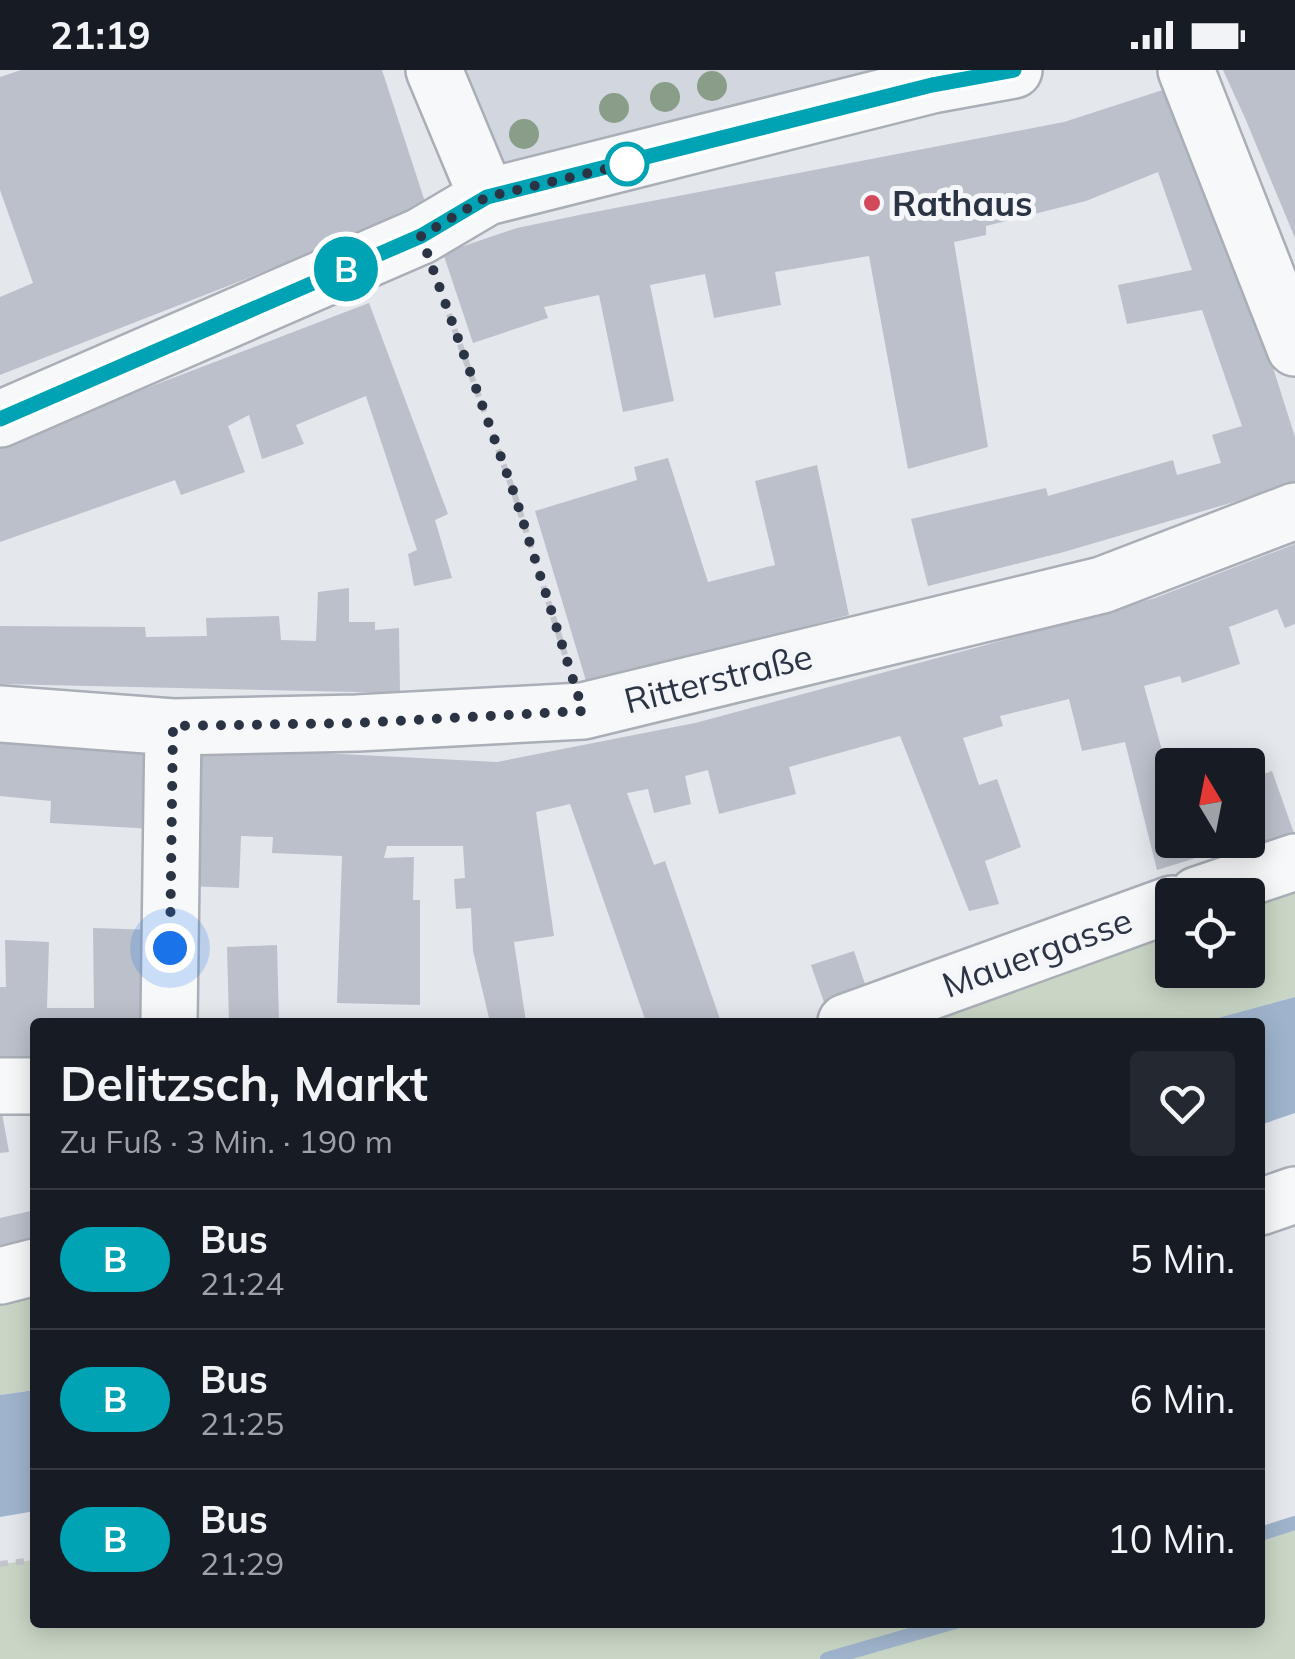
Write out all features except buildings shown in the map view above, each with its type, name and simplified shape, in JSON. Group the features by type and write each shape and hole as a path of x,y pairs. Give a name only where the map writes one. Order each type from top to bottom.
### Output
{"street":[{"path":"434,70 487,197"},
{"path":"0,420 421,236 487,197 931,77 1014,70"},
{"path":"1186,70 1295,348"},
{"name":"Ritterstraße","path":"0,714 173,726 357,723 583,711 1102,585 1295,511"},
{"path":"169,1018 173,726"},
{"path":"1248,878 1295,862"},
{"name":"Mauergasse","path":"857,1018 1155,910"},
{"path":"0,1086 30,1086"},
{"path":"1265,1204 1295,1195"},
{"path":"0,1276 30,1268"}],"path":[{"path":"421,236 515,496 583,711"},
{"path":"0,1564 30,1561"}],"shaded area":[{"path":"434,70 1014,70 487,197"}],"green space":[{"path":"1295,883 1295,997 1218,1018 909,1018 1155,932 1155,988 1265,988 1265,894"},
{"path":"30,1289 30,1391 0,1395 0,1296"},
{"path":"1295,1523 1295,1659 0,1659 0,1564 30,1561 30,1628 1265,1628 1265,1532"}],"water":[{"path":"1295,997 1295,1113 1265,1123 1265,1018 1218,1018"},
{"path":"30,1391 30,1512 0,1517 0,1395"}],"waterway":[{"path":"1265,1532 1295,1523"},
{"path":"827,1659 934,1628"}],"bus line":[{"name":"B","path":"0,419 421,236 487,197 932,85 1014,70"}],"place":[{"name":"Rathaus","path":"872,203"}],"route":[{"path":"170,948 173,726 357,723 583,711 515,496 421,236 487,197 627,164"}]}
